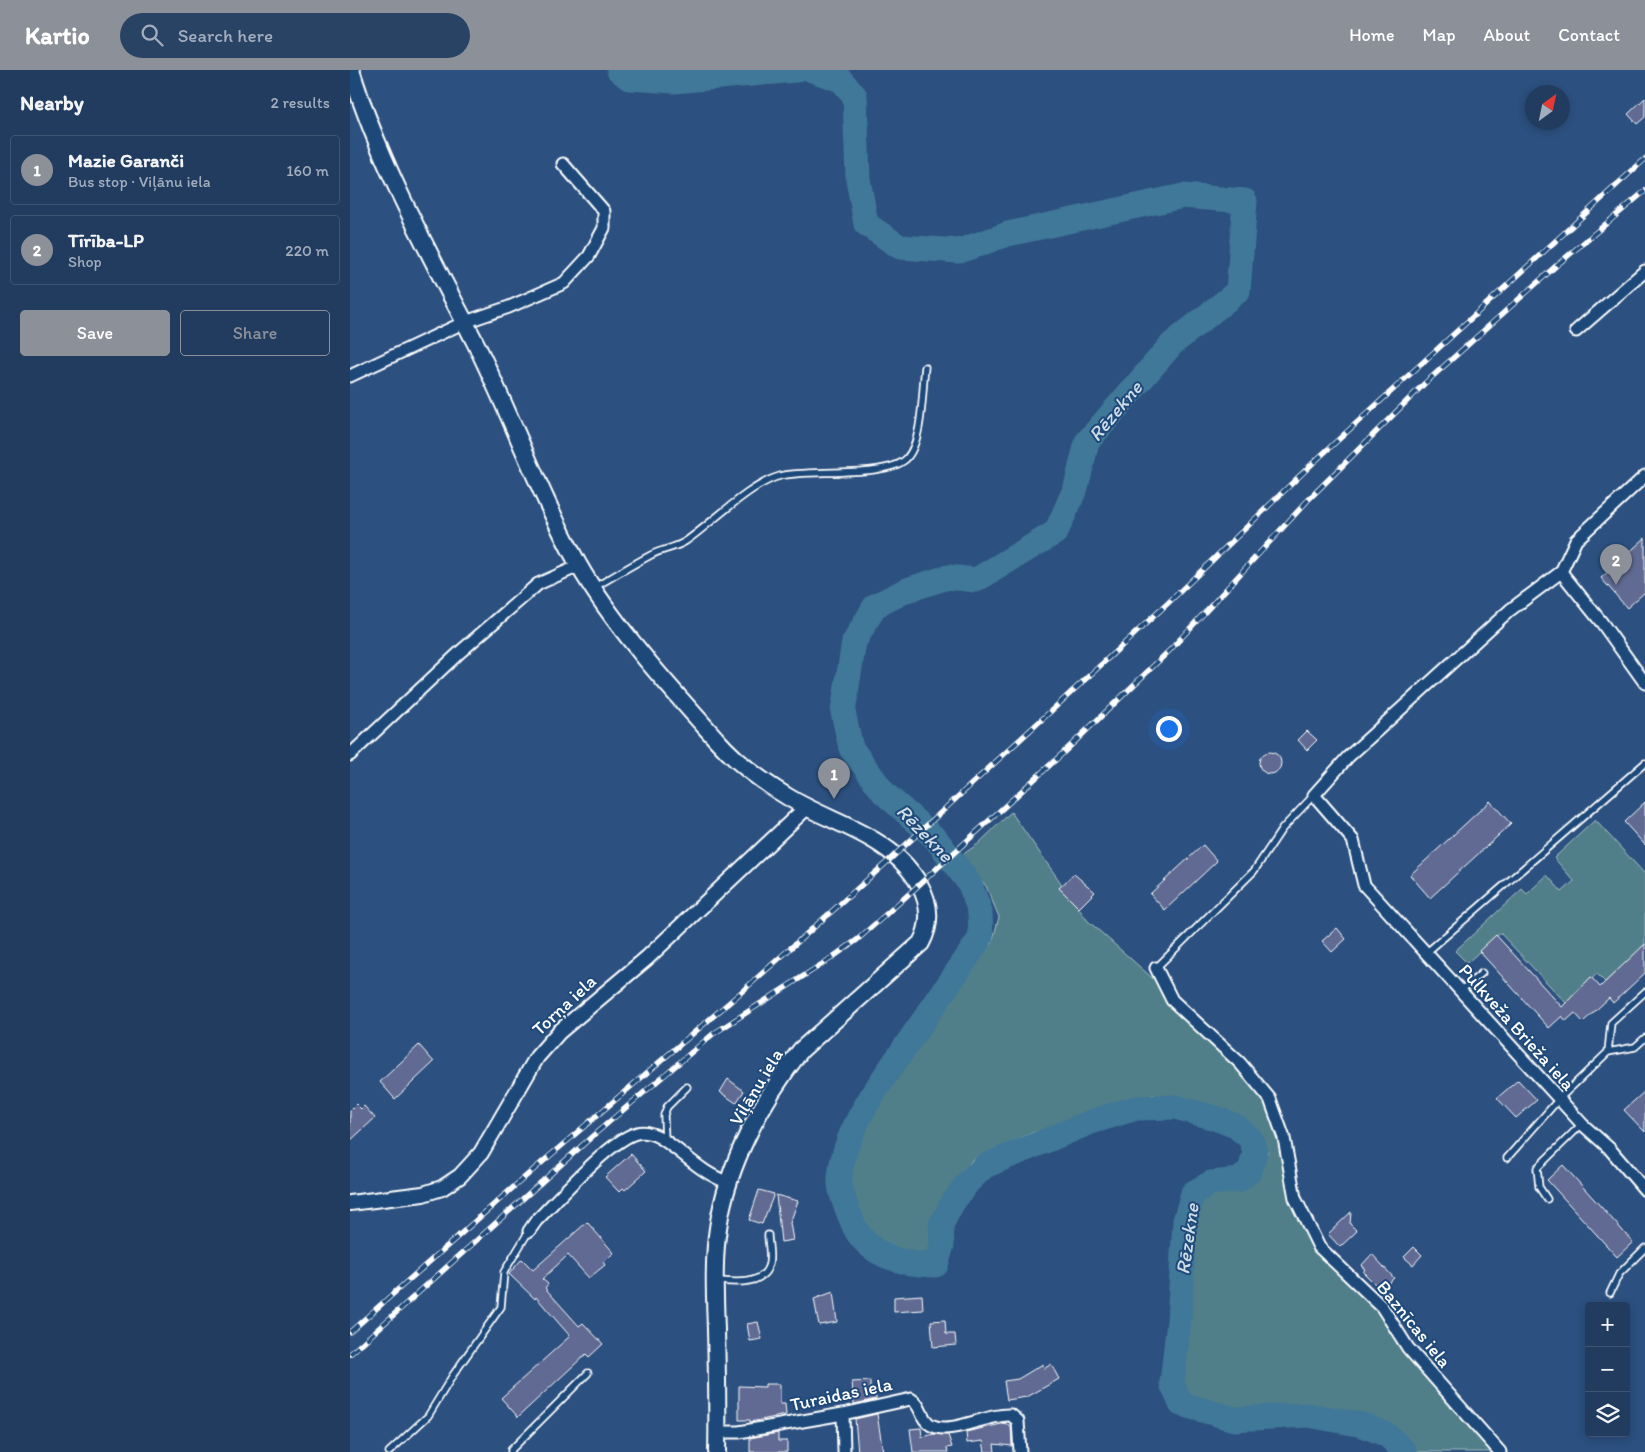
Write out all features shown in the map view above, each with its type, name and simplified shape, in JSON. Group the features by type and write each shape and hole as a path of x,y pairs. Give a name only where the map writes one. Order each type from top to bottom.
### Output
{"main road":[{"name":"Viļānu iela","path":"351,70 378,144 392,176 465,322 580,566 593,588 641,652 730,755 760,779 877,842 918,879 925,895 930,920 922,943 818,1033 785,1070 762,1110 741,1153 730,1183 718,1228 715,1280 717,1452"}],"street":[{"path":"350,376 465,322 509,307 564,283 589,256 604,228 604,211 562,164"},
{"path":"1576,330 1645,271"},
{"path":"1314,795 1348,757 1510,610 1562,572 1576,540 1645,476"},
{"path":"350,755 460,652 538,584 580,566"},
{"path":"1562,572 1645,683"},
{"name":"Pulkveža Brieža iela","path":"1314,795 1353,840 1364,885 1459,992 1582,1124 1609,1148 1645,1190"},
{"name":"Torņa iela","path":"350,1203 423,1194 442,1188 460,1176 481,1153 537,1057 559,1032 647,958 807,806"},
{"name":"Baznīcas iela","path":"1156,968 1172,1000 1240,1063 1270,1100 1284,1138 1295,1198 1319,1247 1382,1307 1408,1348 1500,1452"},
{"path":"529,1231 536,1221 623,1139 637,1133 647,1132 665,1141 707,1174 730,1183"},
{"name":"Turaidas iela","path":"718,1432 739,1432 843,1414 911,1399 916,1402 927,1422 941,1428 999,1415 1015,1417 1019,1426 1020,1452"},
{"path":"843,1414 844,1452"}],"lane":[{"path":"593,588 653,554 684,542 744,495 777,477 793,474 844,474 890,466 905,460 916,444 925,367"},
{"path":"1426,953 1645,763"},
{"path":"1156,968 1254,871 1282,829 1314,795"},
{"path":"1459,992 1482,973"},
{"path":"1608,1052 1611,1023 1645,992"},
{"path":"1507,1158 1559,1099 1608,1052 1635,1047 1645,1038"},
{"path":"665,1141 664,1115 666,1107 687,1087"},
{"path":"1547,1199 1539,1187 1537,1168 1582,1124"},
{"path":"390,1452 428,1416 453,1375 501,1307 504,1272 529,1231"},
{"path":"715,1280 749,1282 764,1274 768,1267 768,1235"},
{"path":"1610,1293 1619,1274 1645,1248"},
{"path":"511,1452 588,1373"}],"green space":[{"path":"1011,812 1087,920 1167,991 1270,1099 1295,1198 1319,1247 1382,1307 1498,1452 1406,1452 1387,1435 1363,1425 1308,1415 1234,1419 1181,1404 1172,1383 1179,1321 1185,1221 1193,1193 1244,1188 1268,1152 1246,1121 1153,1095 1032,1133 972,1160 933,1224 941,1225 936,1265 855,1229 844,1157 861,1111 992,943 999,917 986,886 959,857 978,844"},
{"path":"1595,820 1645,874 1645,945 1605,982 1597,974 1566,1003 1500,933 1467,963 1455,951 1522,889 1527,894 1547,875 1562,892 1574,881 1554,858"}],"building":[{"path":"1645,98 1645,117 1637,124 1628,114"},
{"path":"1645,538 1645,592 1627,608 1601,578"},
{"path":"1307,731 1317,740 1307,750 1298,740"},
{"path":"1266,752 1274,752 1281,759 1281,767 1274,774 1266,774 1259,767 1259,759"},
{"path":"1490,801 1511,824 1430,898 1410,875"},
{"path":"1645,802 1645,845 1624,822"},
{"path":"1203,845 1217,861 1165,910 1150,894"},
{"path":"1074,874 1095,892 1079,908 1059,888"},
{"path":"1337,928 1346,939 1332,952 1322,941"},
{"path":"1496,935 1562,1007 1591,977 1600,987 1645,944 1645,973 1613,1003 1609,998 1583,1022 1575,1013 1566,1021 1562,1016 1549,1028 1479,951"},
{"path":"419,1045 434,1062 395,1099 380,1082"},
{"path":"728,1079 744,1091 736,1103 720,1092"},
{"path":"1518,1080 1537,1100 1516,1118 1497,1098"},
{"path":"1645,1091 1645,1132 1624,1110"},
{"path":"356,1104 361,1109 364,1106 375,1118 350,1141 350,1110"},
{"path":"631,1154 646,1171 625,1190 623,1188 619,1192 605,1177"},
{"path":"1563,1165 1633,1242 1617,1257 1547,1180"},
{"path":"759,1190 774,1194 762,1224 749,1220"},
{"path":"776,1195 798,1201 790,1223 793,1240 781,1242"},
{"path":"1351,1212 1350,1224 1357,1231 1340,1247 1328,1234"},
{"path":"587,1222 614,1253 603,1262 605,1265 589,1278 568,1255 542,1279 548,1284 545,1288 579,1326 583,1323 603,1344 589,1357 586,1354 518,1417 501,1398 570,1336 536,1297 535,1299 509,1274 522,1259 533,1270"},
{"path":"1414,1247 1422,1255 1413,1265 1404,1257"},
{"path":"1372,1254 1394,1278 1381,1290 1363,1272 1365,1269 1361,1266"},
{"path":"833,1292 837,1322 819,1325 814,1299"},
{"path":"922,1295 923,1310 894,1312 894,1297"},
{"path":"945,1320 946,1334 955,1334 956,1345 933,1347 931,1321"},
{"path":"758,1322 762,1339 750,1341 747,1324"},
{"path":"1043,1364 1044,1369 1051,1364 1059,1379 1027,1397 1007,1400 1004,1381 1018,1379"},
{"path":"870,1381 870,1390 875,1389 876,1399 854,1404 852,1382"},
{"path":"765,1384 780,1384 780,1404 785,1404 786,1415 750,1422 750,1420 739,1420 739,1386 765,1387"},
{"path":"877,1414 883,1452 858,1452 855,1419"},
{"path":"1006,1423 1006,1425 1011,1425 1012,1446 994,1444 995,1452 985,1452 983,1441 967,1443 966,1432"},
{"path":"921,1428 922,1437 934,1434 948,1435 952,1447 947,1448 948,1452 913,1452 910,1429"},
{"path":"778,1433 778,1441 787,1441 787,1452 750,1452 750,1438"}],"waterway":[{"name":"Rēzekne","path":"619,70 629,78 674,81 796,70"},
{"name":"Rēzekne","path":"812,70 841,80 855,96 858,179 866,224 900,247 959,251 1008,234 1183,196 1245,201 1238,291 1172,344 1087,442 1076,487 1056,532 976,580 948,577 907,590 875,606 854,642 843,712 851,748 884,793 936,839 970,884 980,912 981,937 878,1086 857,1122 843,1159 840,1178 842,1194 852,1221 866,1243 886,1256 911,1263 936,1265 942,1245 941,1225 953,1202 968,1182 985,1166 1091,1122 1136,1108 1175,1107 1236,1126 1251,1139 1255,1152 1250,1171 1239,1180 1211,1183 1193,1193 1185,1221 1179,1321 1172,1383 1181,1404 1234,1419 1308,1415 1363,1425 1387,1435 1405,1452"}],"railway":[{"path":"350,1332 525,1177 738,995 886,863 1167,604 1314,462 1645,159"},
{"path":"350,1354 596,1133 713,1034 857,940 910,893 1062,754 1171,649 1310,498 1424,384 1557,265 1645,191"}],"place":[{"name":"Tīrība-LP","path":"1616,585"},
{"name":"Mazie Garanči","path":"834,799"}]}
